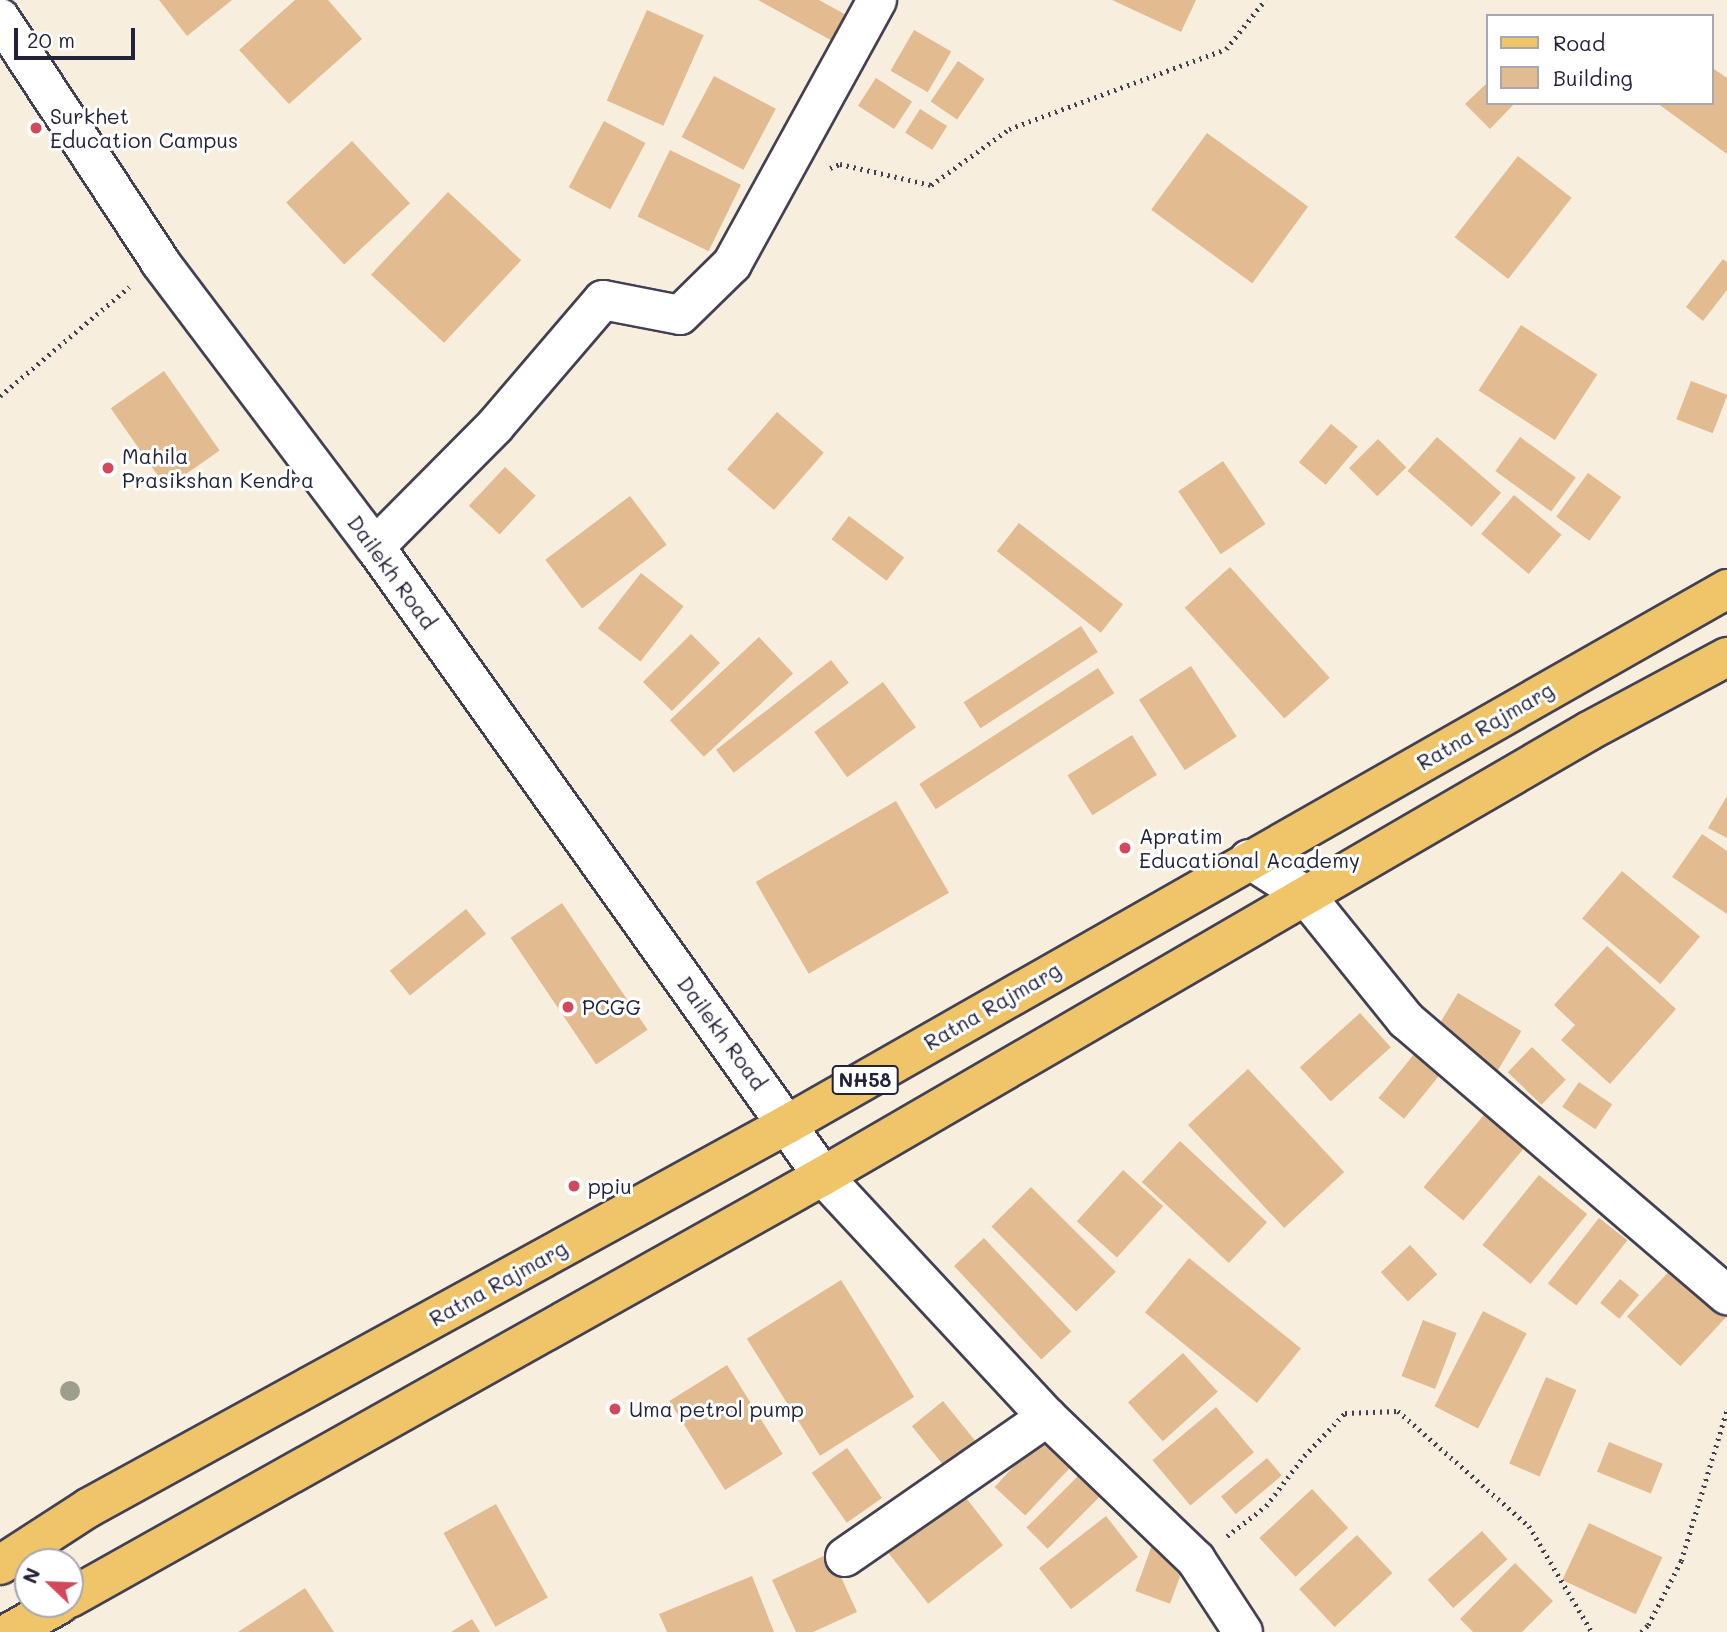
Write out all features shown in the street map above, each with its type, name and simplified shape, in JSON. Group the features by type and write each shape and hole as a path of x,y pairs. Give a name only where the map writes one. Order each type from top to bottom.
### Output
{"main road":[{"name":"Ratna Rajmarg","path":"0,1565 88,1508 788,1124 1727,589"},
{"name":"NH58","path":"84,1590 823,1176 1589,731 1727,657"},
{"path":"10,1632 35,1618"}],"street":[{"path":"375,547 495,426 603,300 680,315 732,264 877,0"},
{"name":"Dailekh Road","path":"0,18 160,262 375,547 823,1176 1047,1417 1196,1560 1243,1632"},
{"path":"1250,859 1305,895 1406,1020 1727,1295"},
{"path":"845,1557 1047,1417"}],"path":[{"path":"828,169 840,164 931,185 1009,129 1226,49 1265,0"},
{"path":"0,396 160,262"},
{"path":"1641,1632 1648,1625 1681,1561 1727,1410"},
{"path":"1196,1560 1266,1506 1304,1456 1345,1413 1398,1411 1529,1526 1592,1632"}],"building":[{"path":"159,0 232,0 187,36"},
{"path":"295,0 328,0 362,39 289,104 239,50"},
{"path":"758,0 819,0 850,17 836,43"},
{"path":"1112,0 1196,0 1181,32"},
{"path":"647,10 704,35 663,126 607,100"},
{"path":"914,30 951,52 928,92 890,71"},
{"path":"958,61 985,79 957,120 931,102"},
{"path":"1713,68 1727,78 1727,154 1660,105 1713,105"},
{"path":"714,76 776,109 743,170 682,137"},
{"path":"876,78 912,101 894,129 858,106"},
{"path":"1486,84 1486,105 1513,105 1490,129 1465,104"},
{"path":"920,109 947,126 932,150 905,133"},
{"path":"604,121 645,143 610,209 569,187"},
{"path":"1207,133 1308,206 1252,283 1151,210"},
{"path":"352,141 410,203 344,265 286,202"},
{"path":"670,150 741,185 709,251 638,217"},
{"path":"1518,156 1572,198 1508,279 1455,237"},
{"path":"448,192 521,260 444,343 371,275"},
{"path":"1723,259 1727,262 1727,290 1703,321 1686,307"},
{"path":"1521,325 1597,375 1555,440 1479,390"},
{"path":"164,371 220,450 166,488 111,408"},
{"path":"1691,381 1727,395 1713,433 1676,419"},
{"path":"777,412 824,453 774,510 727,469"},
{"path":"1331,424 1358,446 1326,485 1299,462"},
{"path":"1437,437 1501,493 1472,527 1407,471"},
{"path":"1520,437 1576,478 1551,512 1495,471"},
{"path":"1378,439 1406,467 1377,496 1349,468"},
{"path":"1223,461 1265,524 1221,554 1178,491"},
{"path":"505,467 536,496 500,534 469,506"},
{"path":"1588,473 1621,497 1589,541 1556,517"},
{"path":"1514,495 1561,535 1529,574 1481,534"},
{"path":"630,496 667,545 582,609 545,560"},
{"path":"849,516 904,558 887,581 832,539"},
{"path":"1019,523 1123,604 1101,633 997,551"},
{"path":"1230,567 1330,678 1284,719 1185,608"},
{"path":"641,573 684,606 640,661 598,628"},
{"path":"1081,626 1098,652 980,728 964,702"},
{"path":"691,634 720,663 672,711 643,682"},
{"path":"759,637 793,674 704,757 670,720"},
{"path":"831,660 849,683 734,773 716,750"},
{"path":"1191,666 1237,736 1185,770 1139,700"},
{"path":"1098,668 1114,693 936,809 919,784"},
{"path":"883,682 916,727 847,777 814,732"},
{"path":"1132,735 1157,775 1092,815 1068,775"},
{"path":"1727,796 1727,838 1708,828"},
{"path":"896,801 949,893 809,974 756,882"},
{"path":"1702,834 1727,851 1727,914 1672,877"},
{"path":"1622,871 1700,937 1660,984 1582,918"},
{"path":"562,903 648,1030 596,1065 511,938"},
{"path":"466,909 486,934 410,996 390,971"},
{"path":"1607,946 1676,1009 1610,1084 1561,1040 1575,1025 1554,1005"},
{"path":"1458,993 1521,1031 1496,1073 1433,1035"},
{"path":"1360,1013 1391,1047 1331,1101 1300,1067"},
{"path":"1532,1047 1566,1080 1541,1105 1508,1072"},
{"path":"1415,1053 1441,1074 1404,1119 1378,1098"},
{"path":"1248,1069 1344,1172 1284,1228 1188,1125"},
{"path":"1579,1082 1612,1104 1595,1129 1562,1107"},
{"path":"1489,1109 1529,1142 1463,1221 1423,1187"},
{"path":"1180,1141 1267,1222 1229,1263 1142,1182"},
{"path":"1123,1170 1163,1206 1117,1257 1077,1221"},
{"path":"1539,1175 1587,1214 1531,1284 1482,1245"},
{"path":"1031,1187 1116,1272 1076,1311 991,1227"},
{"path":"1599,1218 1627,1240 1576,1306 1548,1283"},
{"path":"984,1238 1071,1332 1041,1360 954,1266"},
{"path":"1410,1245 1437,1274 1408,1302 1381,1272"},
{"path":"1189,1258 1301,1349 1257,1403 1145,1312"},
{"path":"1674,1266 1727,1315 1680,1366 1627,1316"},
{"path":"1620,1279 1639,1295 1619,1319 1600,1303"},
{"path":"841,1280 914,1397 820,1456 747,1339"},
{"path":"1483,1311 1527,1333 1478,1429 1434,1406"},
{"path":"1423,1320 1457,1333 1435,1389 1401,1376"},
{"path":"1183,1353 1218,1392 1163,1441 1128,1403"},
{"path":"727,1365 783,1454 725,1490 669,1401"},
{"path":"1546,1377 1576,1390 1540,1476 1509,1464"},
{"path":"943,1401 977,1443 946,1468 912,1426"},
{"path":"1216,1407 1254,1452 1190,1506 1152,1460"},
{"path":"1043,1435 1074,1464 1025,1516 995,1487"},
{"path":"1609,1442 1663,1464 1651,1493 1597,1472"},
{"path":"847,1448 882,1498 847,1523 812,1473"},
{"path":"1267,1458 1282,1476 1236,1514 1221,1497"},
{"path":"1078,1476 1099,1497 1048,1549 1026,1528"},
{"path":"1312,1489 1348,1528 1295,1577 1259,1538"},
{"path":"963,1494 1003,1545 928,1604 888,1552"},
{"path":"496,1504 548,1598 495,1627 444,1533"},
{"path":"1106,1516 1138,1557 1071,1609 1039,1568"},
{"path":"1589,1523 1662,1557 1636,1614 1562,1580"},
{"path":"1482,1531 1507,1559 1453,1608 1428,1580"},
{"path":"1357,1535 1392,1573 1335,1627 1299,1589"},
{"path":"1152,1545 1187,1558 1170,1604 1135,1591"},
{"path":"830,1553 857,1612 813,1632 796,1632 772,1580"},
{"path":"1515,1563 1553,1601 1522,1632 1473,1632 1460,1619"},
{"path":"752,1576 774,1632 667,1632 659,1614"},
{"path":"305,1588 334,1632 238,1632"},
{"path":"472,1619 480,1632 451,1632"}],"place":[{"name":"Surkhet Education Campus","path":"36,128"},
{"name":"Mahila Prasikshan Kendra","path":"108,468"},
{"name":"Apratim Educational Academy","path":"1125,848"},
{"name":"PCGG","path":"568,1007"},
{"name":"ppiu","path":"574,1186"},
{"name":"Uma petrol pump","path":"615,1409"}]}
